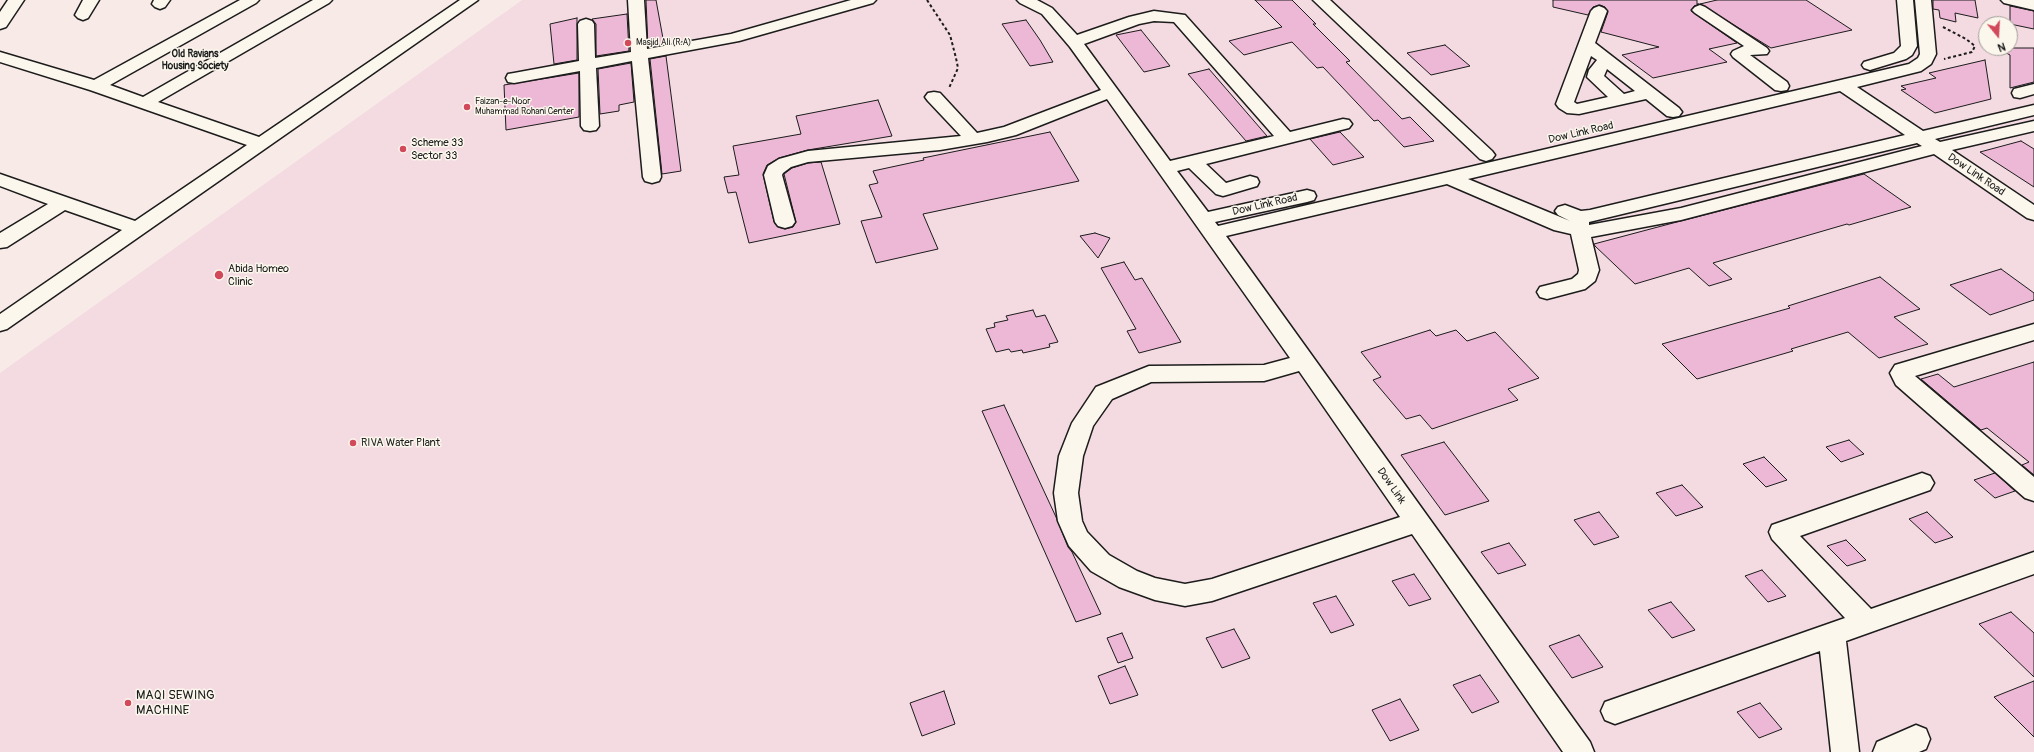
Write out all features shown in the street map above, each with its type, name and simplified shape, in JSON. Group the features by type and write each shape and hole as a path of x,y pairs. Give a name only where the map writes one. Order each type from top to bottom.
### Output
{"street":[{"path":"0,24 16,0"},
{"path":"83,15 91,0"},
{"path":"96,86 250,0"},
{"path":"144,103 324,0"},
{"path":"0,324 260,143 470,0"},
{"path":"636,0 639,54 652,177"},
{"path":"514,78 733,38 868,0"},
{"name":"Dow Link","path":"1028,0 1047,11 1074,42 1208,226 1580,752"},
{"path":"1321,0 1486,156"},
{"name":"Dow Link Road","path":"1208,226 1486,156 1900,56 1906,52 1909,46 1905,0"},
{"name":"Dow Link Road","path":"1208,226 1468,174 1914,68 1925,60 1928,54 1922,0"},
{"path":"2009,0 2034,5"},
{"path":"1135,20 1148,2"},
{"path":"1700,10 1759,50 1740,52 1739,54 1787,84 1807,94"},
{"path":"1600,12 1565,104 1573,109 1579,109 1649,93"},
{"path":"1074,42 1135,20 1160,16 1179,18 1286,138"},
{"path":"586,24 590,126"},
{"path":"1587,45 1673,112"},
{"path":"0,57 96,86 260,143"},
{"path":"1606,60 1596,70 1595,77 1621,100"},
{"path":"0,74 20,63"},
{"path":"1852,83 1937,140 1956,145 2034,198"},
{"name":"Dow Link Road","path":"1852,83 1919,136 1937,140 2034,214"},
{"path":"785,222 773,175 774,170 786,162 808,157 940,145 973,139 1010,131 1110,92"},
{"path":"938,101 973,139"},
{"path":"1468,174 1599,230 1681,214 1937,140 2034,110"},
{"path":"1166,168 1343,124"},
{"path":"1956,145 2034,126"},
{"path":"1450,178 1561,226 1580,223 1590,216 1919,136"},
{"path":"1193,161 1223,190 1250,182"},
{"path":"0,180 137,228"},
{"path":"0,242 64,202"},
{"path":"1547,292 1584,282 1588,276 1589,270 1580,223"},
{"path":"2034,332 1903,371 1901,373 1904,379 2034,491"},
{"path":"1304,362 1264,373 1149,374 1104,393 1083,423 1071,456 1066,493 1070,521 1078,540 1100,563 1128,579 1155,589 1185,595 1212,590 1417,522"},
{"path":"1866,622 1780,532 1922,483"},
{"path":"1615,711 2034,563"},
{"path":"1832,634 1845,752"},
{"path":"1887,752 1916,739"}],"path":[{"path":"927,0 950,35 958,68 938,101"},
{"path":"1925,18 1966,39 1975,46 1972,52 1944,59 1942,63"}],"shaded area":[{"path":"522,0 2034,0 2034,752 0,752 0,373"}],"building":[{"path":"646,0 656,0 664,44 648,47"},
{"path":"1255,0 1292,0 1316,24 1313,24 1350,61 1346,62 1402,119 1410,117 1434,141 1404,147 1378,120 1374,121 1323,67 1317,68 1292,42 1244,55 1229,41 1282,27"},
{"path":"1553,0 1697,0 1697,4 1699,4 1694,6 1691,11 1737,43 1709,49 1727,62 1653,78 1622,55 1659,47 1601,32 1608,12 1605,7 1600,5 1593,7 1588,15 1553,7"},
{"path":"1717,0 1806,0 1852,30 1771,48 1700,4"},
{"path":"1933,0 1975,0 1978,18 1955,13 1956,22 1940,18 1939,10 1933,9"},
{"path":"2010,6 2034,11 2034,29 2018,26 2018,16 2010,16"},
{"path":"627,14 629,51 596,56 596,24 592,19"},
{"path":"577,18 577,60 554,64 550,24"},
{"path":"1026,20 1053,62 1030,66 1002,24"},
{"path":"1141,30 1170,66 1144,72 1116,35"},
{"path":"1445,45 1470,66 1431,75 1407,53"},
{"path":"2018,48 2034,48 2034,82 2010,88 2010,56 2018,56"},
{"path":"666,56 681,171 662,174 650,59"},
{"path":"1985,60 1991,99 1935,113 1901,90 1906,89 1901,86 1936,78 1929,73"},
{"path":"631,63 634,102 619,105 619,111 600,114 598,69"},
{"path":"1209,69 1267,136 1246,141 1188,74"},
{"path":"579,73 579,117 506,130 504,85"},
{"path":"878,100 892,136 808,150 779,158 767,165 763,174 774,222 778,227 785,229 793,227 796,222 784,174 792,168 808,163 821,162 840,224 749,243 736,192 728,193 724,177 739,175 733,146 801,134 796,116"},
{"path":"1050,132 1079,181 923,214 938,249 876,263 861,221 882,217 869,185 878,183 873,171 924,160 923,158"},
{"path":"1340,132 1364,157 1333,165 1310,139"},
{"path":"2021,141 2034,149 2034,187 1980,152"},
{"path":"1864,174 1911,207 1713,263 1732,279 1709,286 1689,268 1635,284 1594,244 1673,223"},
{"path":"1095,233 1110,238 1098,258 1080,236"},
{"path":"1124,262 1135,280 1142,278 1181,342 1139,353 1127,331 1136,329 1101,268"},
{"path":"2001,269 2034,293 2034,300 1990,315 1950,285"},
{"path":"1880,277 1920,309 1894,317 1928,344 1879,358 1848,332 1791,349 1793,351 1697,379 1662,344 1790,308 1788,306"},
{"path":"1033,310 1036,317 1045,315 1058,342 1049,344 1050,347 1023,353 1022,350 1011,352 1009,349 996,352 986,329 995,327 994,323 1008,320 1006,316"},
{"path":"1430,330 1436,336 1456,330 1467,341 1495,332 1539,378 1508,389 1518,400 1432,429 1420,415 1406,419 1373,380 1381,377 1361,352"},
{"path":"2034,362 2034,475 2022,465 2029,462 1987,428 1981,430 1921,379 1938,374 1954,387"},
{"path":"1004,405 1056,517 1068,547 1072,552 1101,614 1076,622 982,411"},
{"path":"1849,440 1864,454 1841,462 1826,447"},
{"path":"1444,442 1489,501 1445,515 1401,455"},
{"path":"1764,457 1787,480 1766,487 1743,464"},
{"path":"1995,473 2015,491 1995,498 1974,480"},
{"path":"1682,485 1703,507 1676,516 1656,493"},
{"path":"1599,512 1619,537 1594,545 1574,520"},
{"path":"1927,512 1953,537 1935,543 1909,519"},
{"path":"1846,540 1866,560 1847,566 1827,546"},
{"path":"1509,543 1526,565 1498,574 1481,552"},
{"path":"1762,570 1786,596 1768,602 1745,576"},
{"path":"1414,574 1431,599 1409,606 1392,581"},
{"path":"1336,596 1354,625 1331,633 1313,603"},
{"path":"1671,602 1695,630 1672,638 1648,610"},
{"path":"2011,612 2034,633 2034,677 1979,624"},
{"path":"1234,629 1250,658 1222,668 1206,638"},
{"path":"1122,633 1133,658 1118,663 1107,638"},
{"path":"1579,635 1603,667 1572,678 1549,646"},
{"path":"1125,666 1138,695 1110,704 1098,676"},
{"path":"1480,675 1499,702 1472,713 1453,685"},
{"path":"2034,681 2034,737 1994,697"},
{"path":"944,691 955,724 922,736 910,703"},
{"path":"1400,699 1419,730 1390,741 1372,710"},
{"path":"1760,703 1782,729 1759,738 1737,712"}],"place":[{"name":"Masjid Ali (R.A)","path":"628,43"},
{"name":"Faizan-e-Noor Muhammad Rohani Center","path":"467,107"},
{"name":"Scheme 33 Sector 33","path":"403,149"},
{"name":"Abida Homeo Clinic","path":"219,275"},
{"name":"RIVA Water Plant","path":"353,443"},
{"name":"MAQI SEWING MACHINE","path":"128,703"}],"district":[{"name":"Old Ravians Housing Society","path":"195,60"}]}
